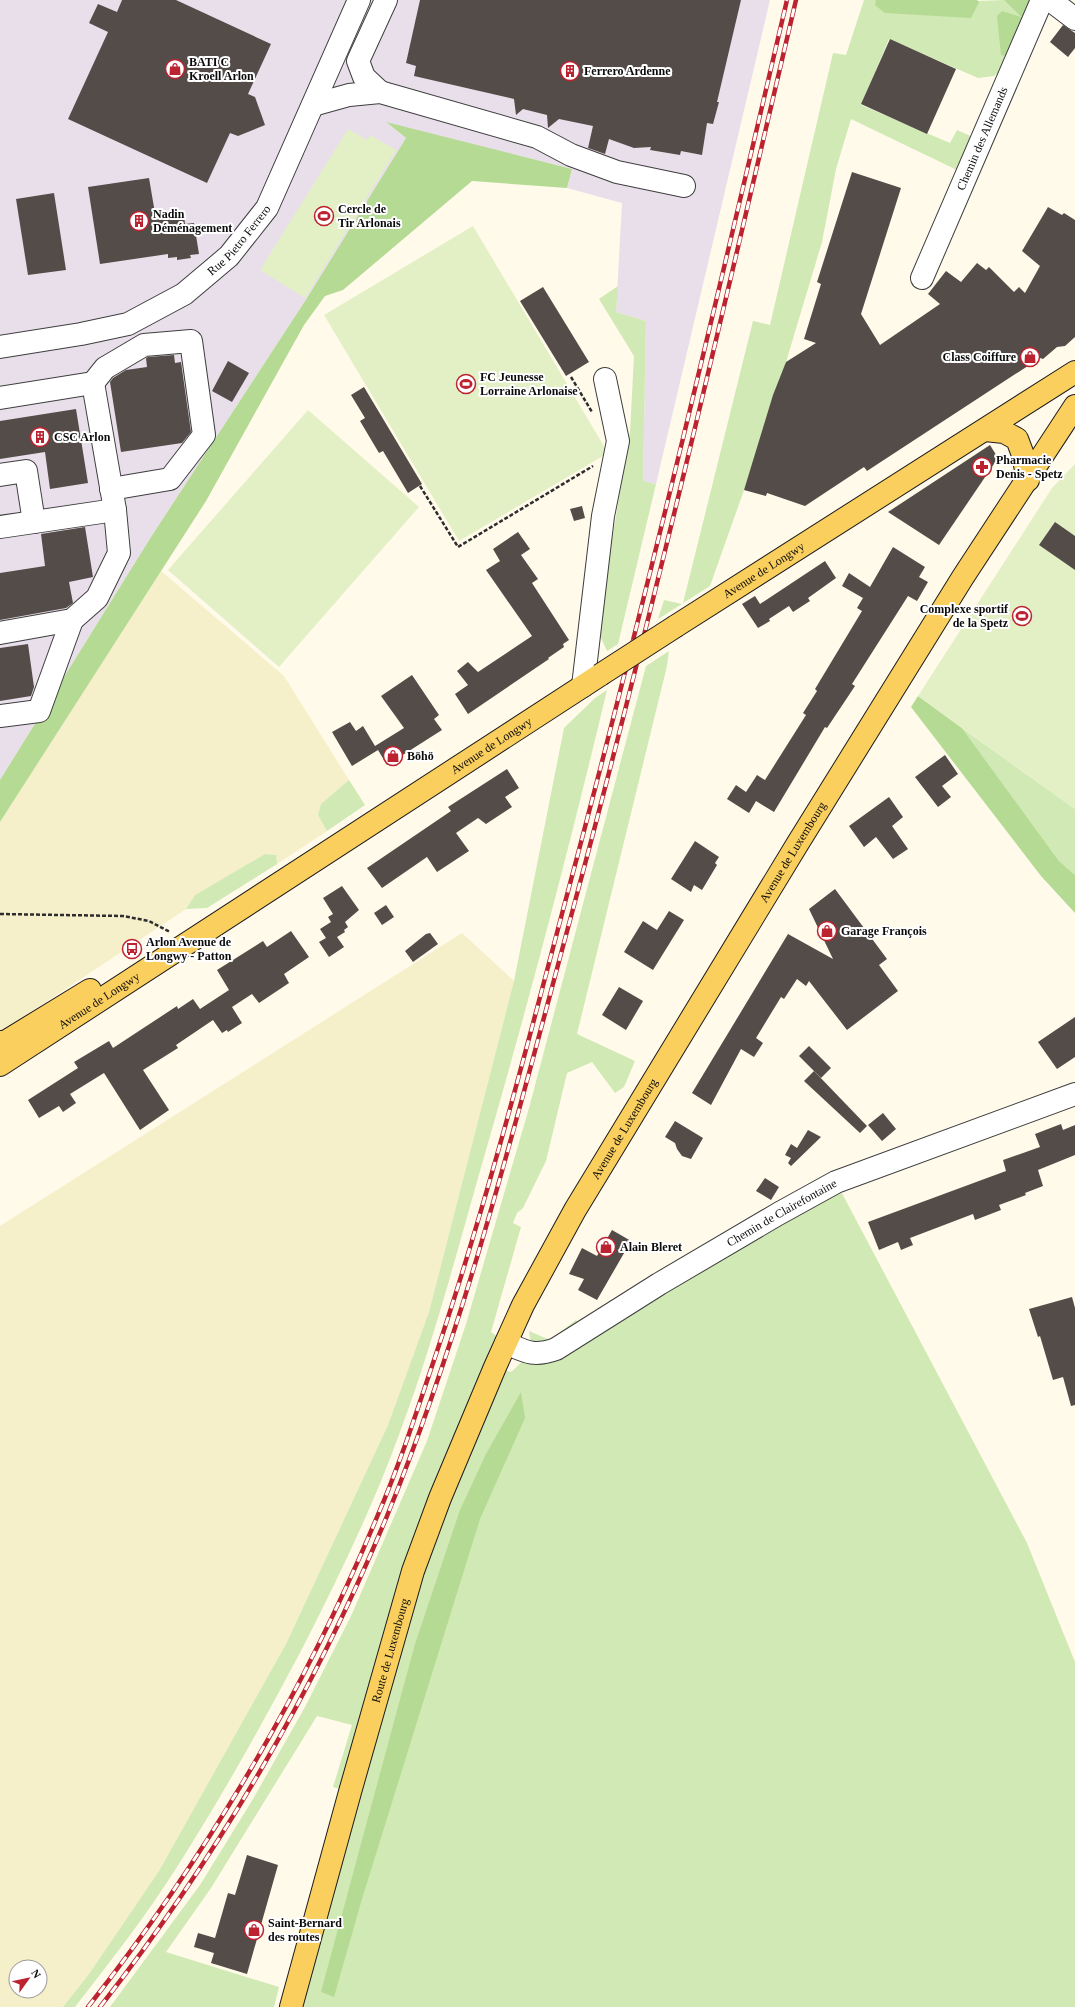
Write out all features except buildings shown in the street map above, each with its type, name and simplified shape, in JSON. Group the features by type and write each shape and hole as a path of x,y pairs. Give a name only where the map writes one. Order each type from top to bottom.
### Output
{"main road":[{"path":"1067,377 1066,369 1075,362"},
{"name":"Avenue de Longwy","path":"0,1065 676,626 1067,377"},
{"name":"Avenue de Luxembourg","path":"524,1305 575,1210 794,850 963,577 1028,480 1075,406"},
{"path":"985,430 1004,432 1017,439 1024,455 1028,480"},
{"path":"1028,480 1075,431"},
{"path":"0,1042 5,1042 88,990 113,991"},
{"name":"Route de Luxembourg","path":"291,2007 413,1571 440,1498 506,1343 524,1305"}],"street":[{"name":"Rue Pietro Ferrero","path":"0,347 81,334 128,324 184,294 229,256 267,208 359,0"},
{"path":"380,92 364,77 358,61 386,0"},
{"name":"Chemin des Allemands","path":"922,278 1042,0"},
{"path":"1050,0 1075,19"},
{"path":"313,106 349,95 380,92 537,138 571,155 617,172 684,186"},
{"path":"0,398 93,383 105,368 144,346 191,341 204,435 170,479 113,500 34,522 0,527"},
{"path":"592,681 603,516 618,441 605,379"},
{"path":"0,716 39,711 72,620 97,598 119,553 113,500 93,383"},
{"path":"0,475 26,472 34,522"},
{"path":"0,633 72,620"},
{"name":"Chemin de Clairefontaine","path":"506,1343 528,1353 543,1354 556,1349 659,1284 778,1214 836,1182 1075,1094"}],"path":[{"path":"571,377 595,418"},
{"path":"420,486 458,547 616,453"},
{"path":"0,914 123,916 149,921 189,942"}],"shaded area":[{"path":"0,0 770,0 656,484 643,481 646,321 616,312 622,203 567,188 572,169 387,123 406,138 307,298 151,537 0,780"},
{"path":"161,571 284,676 349,780 321,804 318,815 327,831 277,864 275,855 265,854 195,895 186,909 7,1028 0,1031 0,822"},
{"path":"462,933 514,981 429,1312 388,1425 286,1644 159,1871 89,1974 63,2007 0,2007 0,1226"}],"green space":[{"path":"864,0 876,0 876,5 1004,0 1022,18 1005,67 994,76 978,78 889,39 861,105 950,143 957,130 975,138 959,171 851,119 836,169 822,242 786,362 744,490 710,586 683,603 753,321 770,325 833,53 846,55"},
{"path":"876,0 977,0 979,2 971,18 885,13 875,5"},
{"path":"1004,0 1033,0 1009,57 1001,55 997,16 1002,11 1021,17"},
{"path":"386,122 572,169 567,188 472,181 343,290 325,296 304,325 206,501 0,822 0,780 151,537 307,298 406,138"},
{"name":"Cercle de Tir Arlonais","path":"348,129 367,140 370,135 396,150 305,298 260,270"},
{"name":"FC Jeunesse Lorraine Arlonaise","path":"473,226 608,453 459,541 324,315"},
{"path":"618,286 616,312 646,321 643,481 656,484 618,644 607,651 597,629 630,433 634,356 599,299"},
{"path":"308,410 419,507 279,667 168,570"},
{"name":"Complexe sportif de la Spetz","path":"1075,464 1075,809 918,696 1052,488"},
{"path":"664,600 682,604 658,619"},
{"path":"669,651 667,666 577,1034 635,1061 624,1087 615,1093 592,1062 567,1073 546,1161 523,1208 517,1213 513,1223 521,1227 491,1332 506,1343 495,1367 511,1372 525,1358 528,1354 530,1345 529,1331 550,1340 576,1320 580,1325 836,1182 1027,1543 1075,1662 1075,2007 291,2007 349,1792 333,1787 352,1725 317,1716 211,1888 166,1952 279,1987 274,2007 110,2007 200,1885 253,1799 305,1707 351,1616 427,1441 466,1324 529,1108 646,666"},
{"path":"607,690 546,935 451,1274 432,1338 390,1460 342,1569 302,1649 257,1732 194,1840 140,1921 75,2007 63,2007 89,1974 159,1871 286,1644 388,1425 429,1312 514,981 564,728 595,698"},
{"path":"918,696 962,728 1059,861 1075,875 1075,913 1041,876 911,707"},
{"path":"962,728 1075,809 1075,875 1059,861"},
{"path":"349,780 365,805 327,831 318,815 321,804"},
{"path":"265,854 276,855 277,864 207,908 186,909 195,895"},
{"path":"521,1392 525,1418 480,1519 362,1899 334,1997 321,1992 415,1644 460,1510 486,1454"}],"railway":[{"path":"88,2007 131,1950 212,1833 284,1710 318,1646 348,1582 384,1500 411,1429 448,1318 483,1202 516,1086 593,797 679,456 787,0"},
{"path":"100,2007 143,1951 184,1892 223,1832 295,1709 359,1581 387,1516 416,1442 467,1292 511,1139 603,796 688,456 796,0"}],"place":[{"name":"BATI C Kroell Arlon","path":"175,69"},
{"name":"Ferrero Ardenne","path":"570,71"},
{"name":"Cercle de Tir Arlonais","path":"324,216"},
{"name":"Nadin Déménagement","path":"139,221"},
{"name":"Class Coiffure","path":"1030,357"},
{"name":"FC Jeunesse Lorraine Arlonaise","path":"466,384"},
{"name":"CSC Arlon","path":"40,437"},
{"name":"Pharmacie Denis - Spetz","path":"982,467"},
{"name":"Complexe sportif de la Spetz","path":"1022,616"},
{"name":"Böhö","path":"393,756"},
{"name":"Garage François","path":"827,931"},
{"name":"Arlon Avenue de Longwy - Patton","path":"132,949"},
{"name":"Alain Bleret","path":"606,1247"},
{"name":"Saint-Bernard des routes","path":"254,1930"}]}
